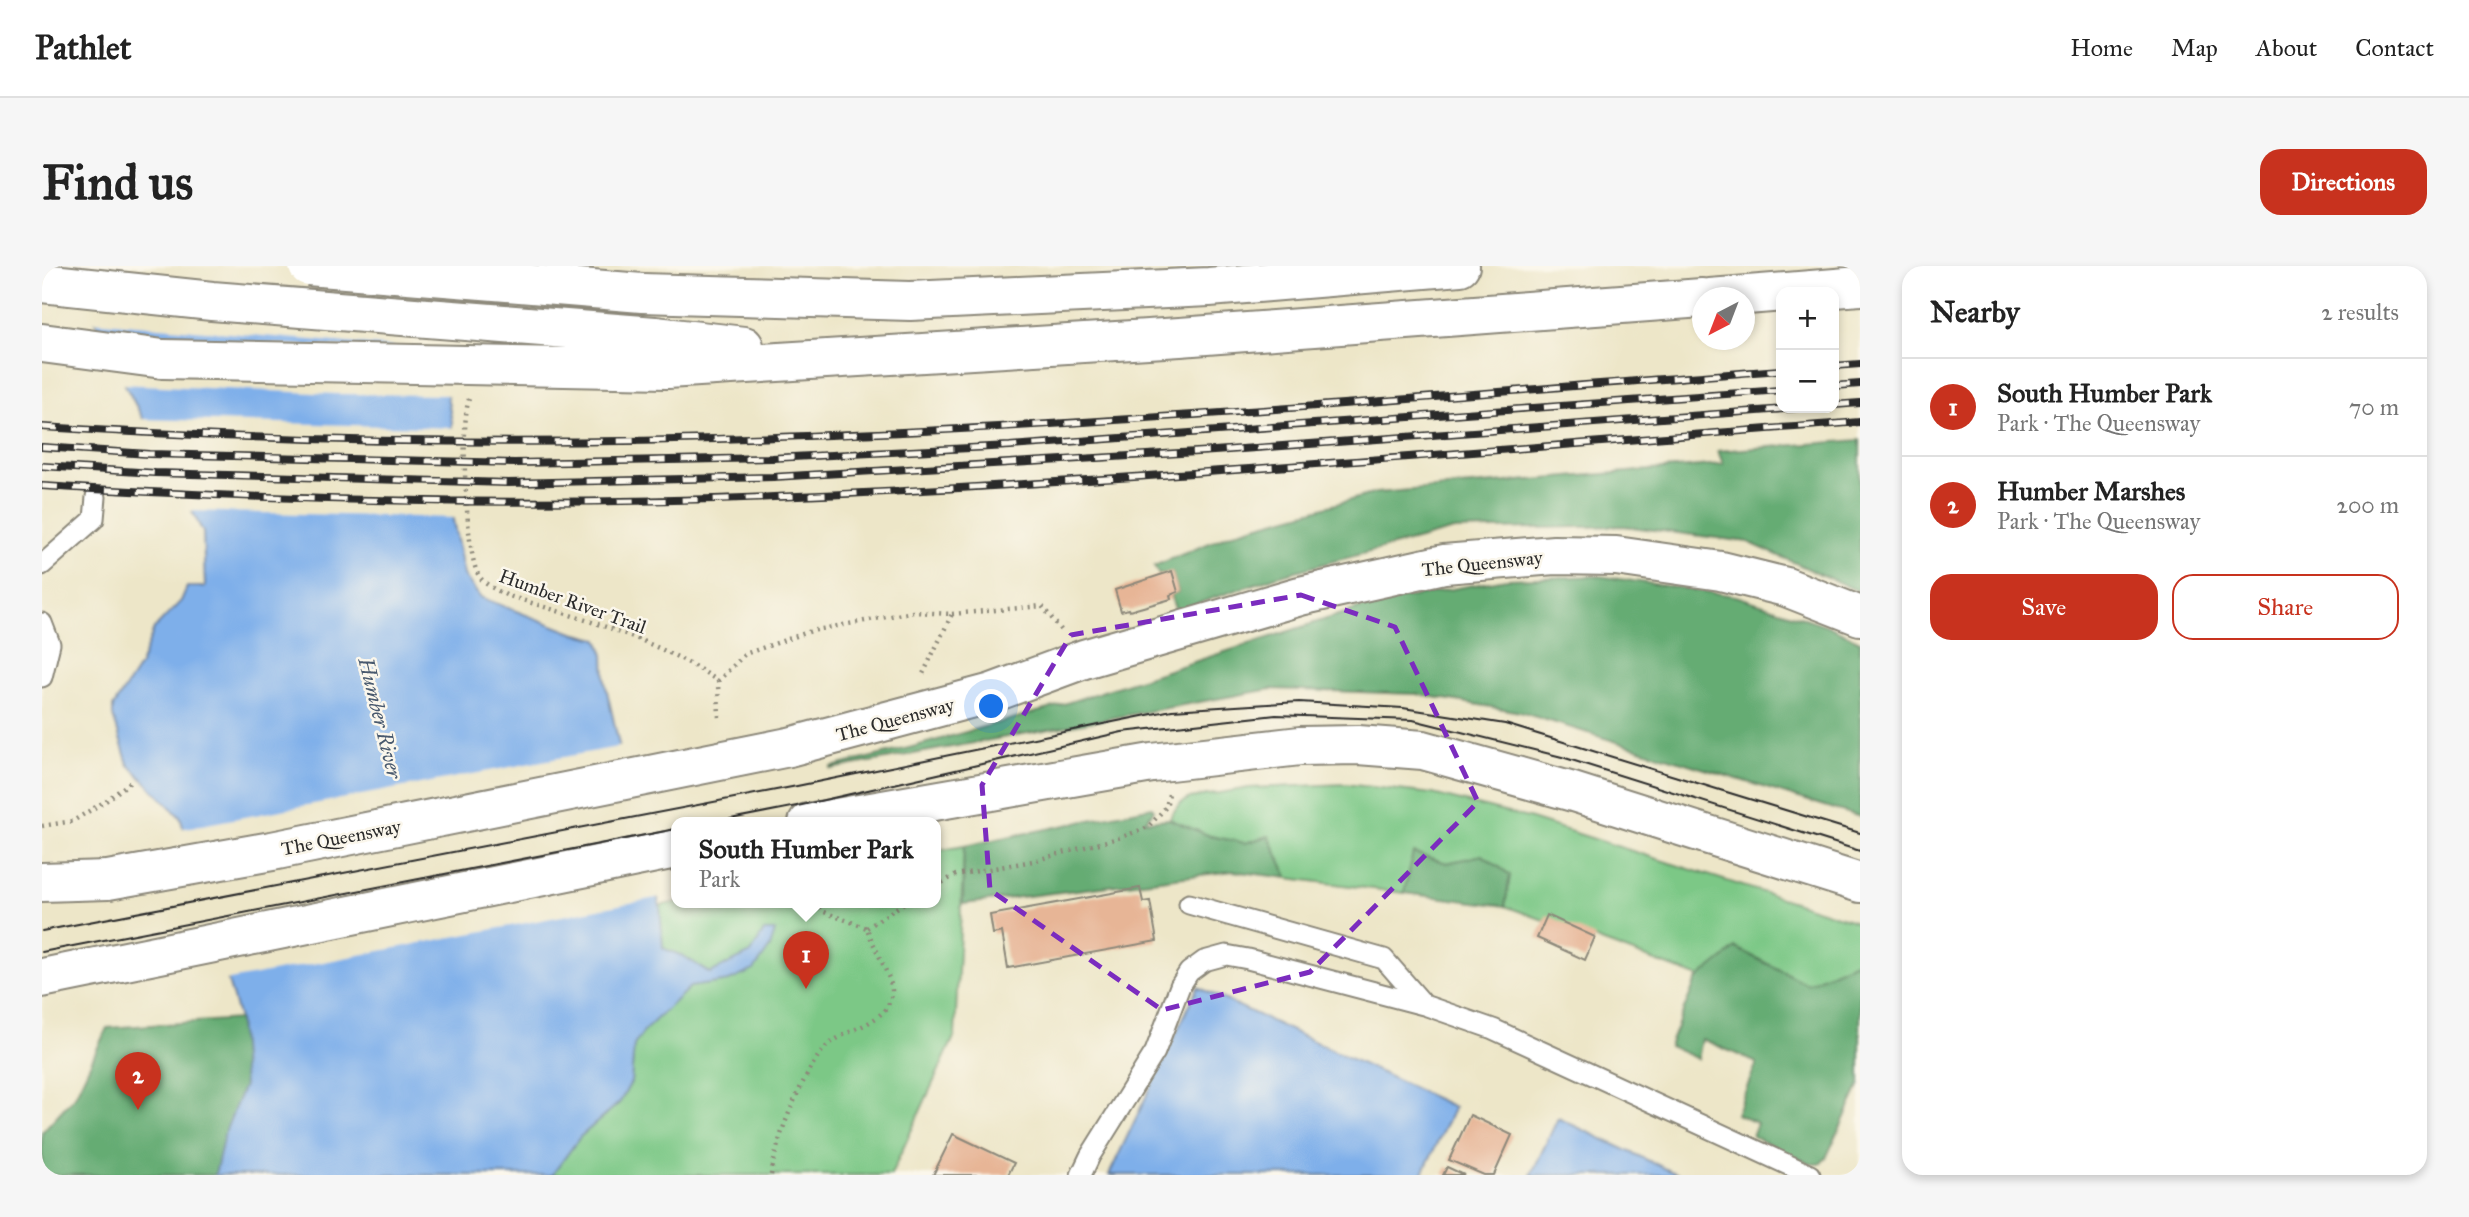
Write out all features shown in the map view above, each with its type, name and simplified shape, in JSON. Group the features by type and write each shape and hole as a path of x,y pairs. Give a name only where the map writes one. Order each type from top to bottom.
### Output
{"main road":[{"path":"308,266 642,293 910,301 1209,287 1460,266"},
{"path":"42,283 661,352"},
{"path":"1755,294 1860,286"},
{"path":"42,343 163,359 661,352 843,356 1180,337 1692,299"},
{"name":"The Queensway","path":"42,890 272,851 789,747 992,693 1084,659 1300,596 1444,564 1554,555 1616,556 1721,571 1786,587 1860,616"},
{"path":"842,817 1152,763 1300,746 1358,745 1423,750 1573,792 1860,883"},
{"path":"42,978 671,850"},
{"path":"42,882 108,880"}],"lane":[{"path":"42,565 94,519 96,497"},
{"path":"42,622 51,644 42,677"},
{"path":"1189,904 1384,959 1424,1005"},
{"path":"1081,1175 1155,1052 1180,986 1189,972 1204,961 1226,955 1248,958 1424,1005 1493,1029 1810,1175"}],"path":[{"name":"Humber River Trail","path":"470,395 463,423 471,558 478,575 488,585 506,595 670,651 718,681"},
{"path":"719,721 718,681 745,654 811,631 913,612 952,614 1042,607 1084,659"},
{"path":"919,714 916,688 952,614"},
{"path":"42,826 73,821 133,780"},
{"path":"941,883 956,875 1033,861 1122,837 1148,827 1166,807 1169,796"},
{"path":"820,908 867,928"},
{"path":"867,928 897,908"},
{"path":"771,1175 778,1138 785,1119 812,1065 825,1048 842,1035 866,1025 881,1014 890,1002 892,988 867,928"}],"highlighted area":[{"path":"1301,595 1395,627 1478,802 1310,972 1162,1010 990,890 982,785 1071,635"}],"green space":[{"path":"1860,440 1860,592 1748,542 1623,526 1454,530 1277,576 1176,611 1170,595 1178,592 1172,572 1159,575 1154,566 1241,530 1376,493 1723,464 1718,451"},
{"path":"1599,576 1736,596 1826,625 1860,641 1860,817 1520,712 1416,694 1271,689 831,769 1048,709 1376,603 1506,579"},
{"path":"1345,784 1433,794 1528,818 1860,923 1860,960 1807,984 1736,948 1702,978 1505,906 1510,875 1483,855 1447,863 1413,853 1404,893 1288,878 1269,836 1245,843 1210,836 1169,819 1179,804 1190,798 1249,788"},
{"path":"1152,807 1154,810 1145,821 1169,819 1210,836 1245,843 1269,836 1288,878 1233,871 963,904 964,846"},
{"path":"964,846 955,1035 891,1175 552,1175 580,1137 620,1102 631,1082 634,1045 645,1030 663,948 660,906 671,903 671,908 941,908 941,850"},
{"path":"1413,853 1447,863 1482,855 1510,875 1505,906 1404,893"},
{"path":"1736,948 1807,984 1860,960 1860,1085 1826,1158 1820,1164 1811,1164 1752,1136 1757,1123 1736,1114 1757,1063 1702,1039 1698,1059 1669,1046 1696,980"},
{"path":"239,1019 244,1085 224,1135 215,1175 42,1175 42,1132 75,1096 107,1028"}],"water":[{"name":"Humber River","path":"69,266 431,309 452,422 452,515 464,575 480,597 573,633 598,639 604,655 605,682 631,798 660,906 663,948 685,957 710,973 751,953 764,931 775,931 770,947 754,970 729,981 690,987 645,1030 634,1045 631,1082 620,1102 580,1137 552,1175 215,1175 224,1135 244,1085 239,1019 180,817 128,764 113,716 113,707 140,665 154,629 181,601 187,587 205,587 203,532 123,381"},
{"path":"1198,987 1454,1107 1422,1175 1109,1175"},
{"path":"1558,1118 1679,1175 1531,1175"}],"pier":[{"path":"65,266 424,266 451,395 336,394 120,384 98,338 427,350 90,321"},
{"path":"139,419 456,428 457,518 188,511"},
{"path":"623,746 661,897 224,981 180,829"}],"building":[{"path":"1172,571 1178,592 1170,595 1171,599 1121,611 1115,590"},
{"path":"1140,888 1143,902 1150,901 1157,941 1008,968 1002,932 993,934 990,915"},
{"path":"1547,915 1595,937 1585,960 1537,938"},
{"path":"1470,1115 1512,1135 1494,1175 1484,1175 1449,1160"},
{"path":"953,1134 1014,1163 1008,1175 933,1175"},
{"path":"1447,1167 1464,1175 1443,1175"}],"tram line":[{"path":"42,931 797,786 1172,710 1299,702 1403,708 1505,724 1860,833"},
{"path":"741,817 1122,732 1276,715 1413,720 1562,757 1860,851"},
{"path":"42,952 671,830"}],"railway":[{"path":"1839,366 1860,364"},
{"path":"42,427 409,441 777,437 1154,418 1776,370"},
{"path":"1839,386 1860,384"},
{"path":"42,447 149,454 515,463 772,458 1010,446 1776,390"},
{"path":"1839,405 1860,403"},
{"path":"42,466 155,473 508,483 773,477 1214,451 1776,410"},
{"path":"42,486 408,501 591,502 774,497 1181,474 1860,422"}],"place":[{"name":"South Humber Park","path":"806,989"},
{"name":"Humber Marshes","path":"138,1110"}]}
